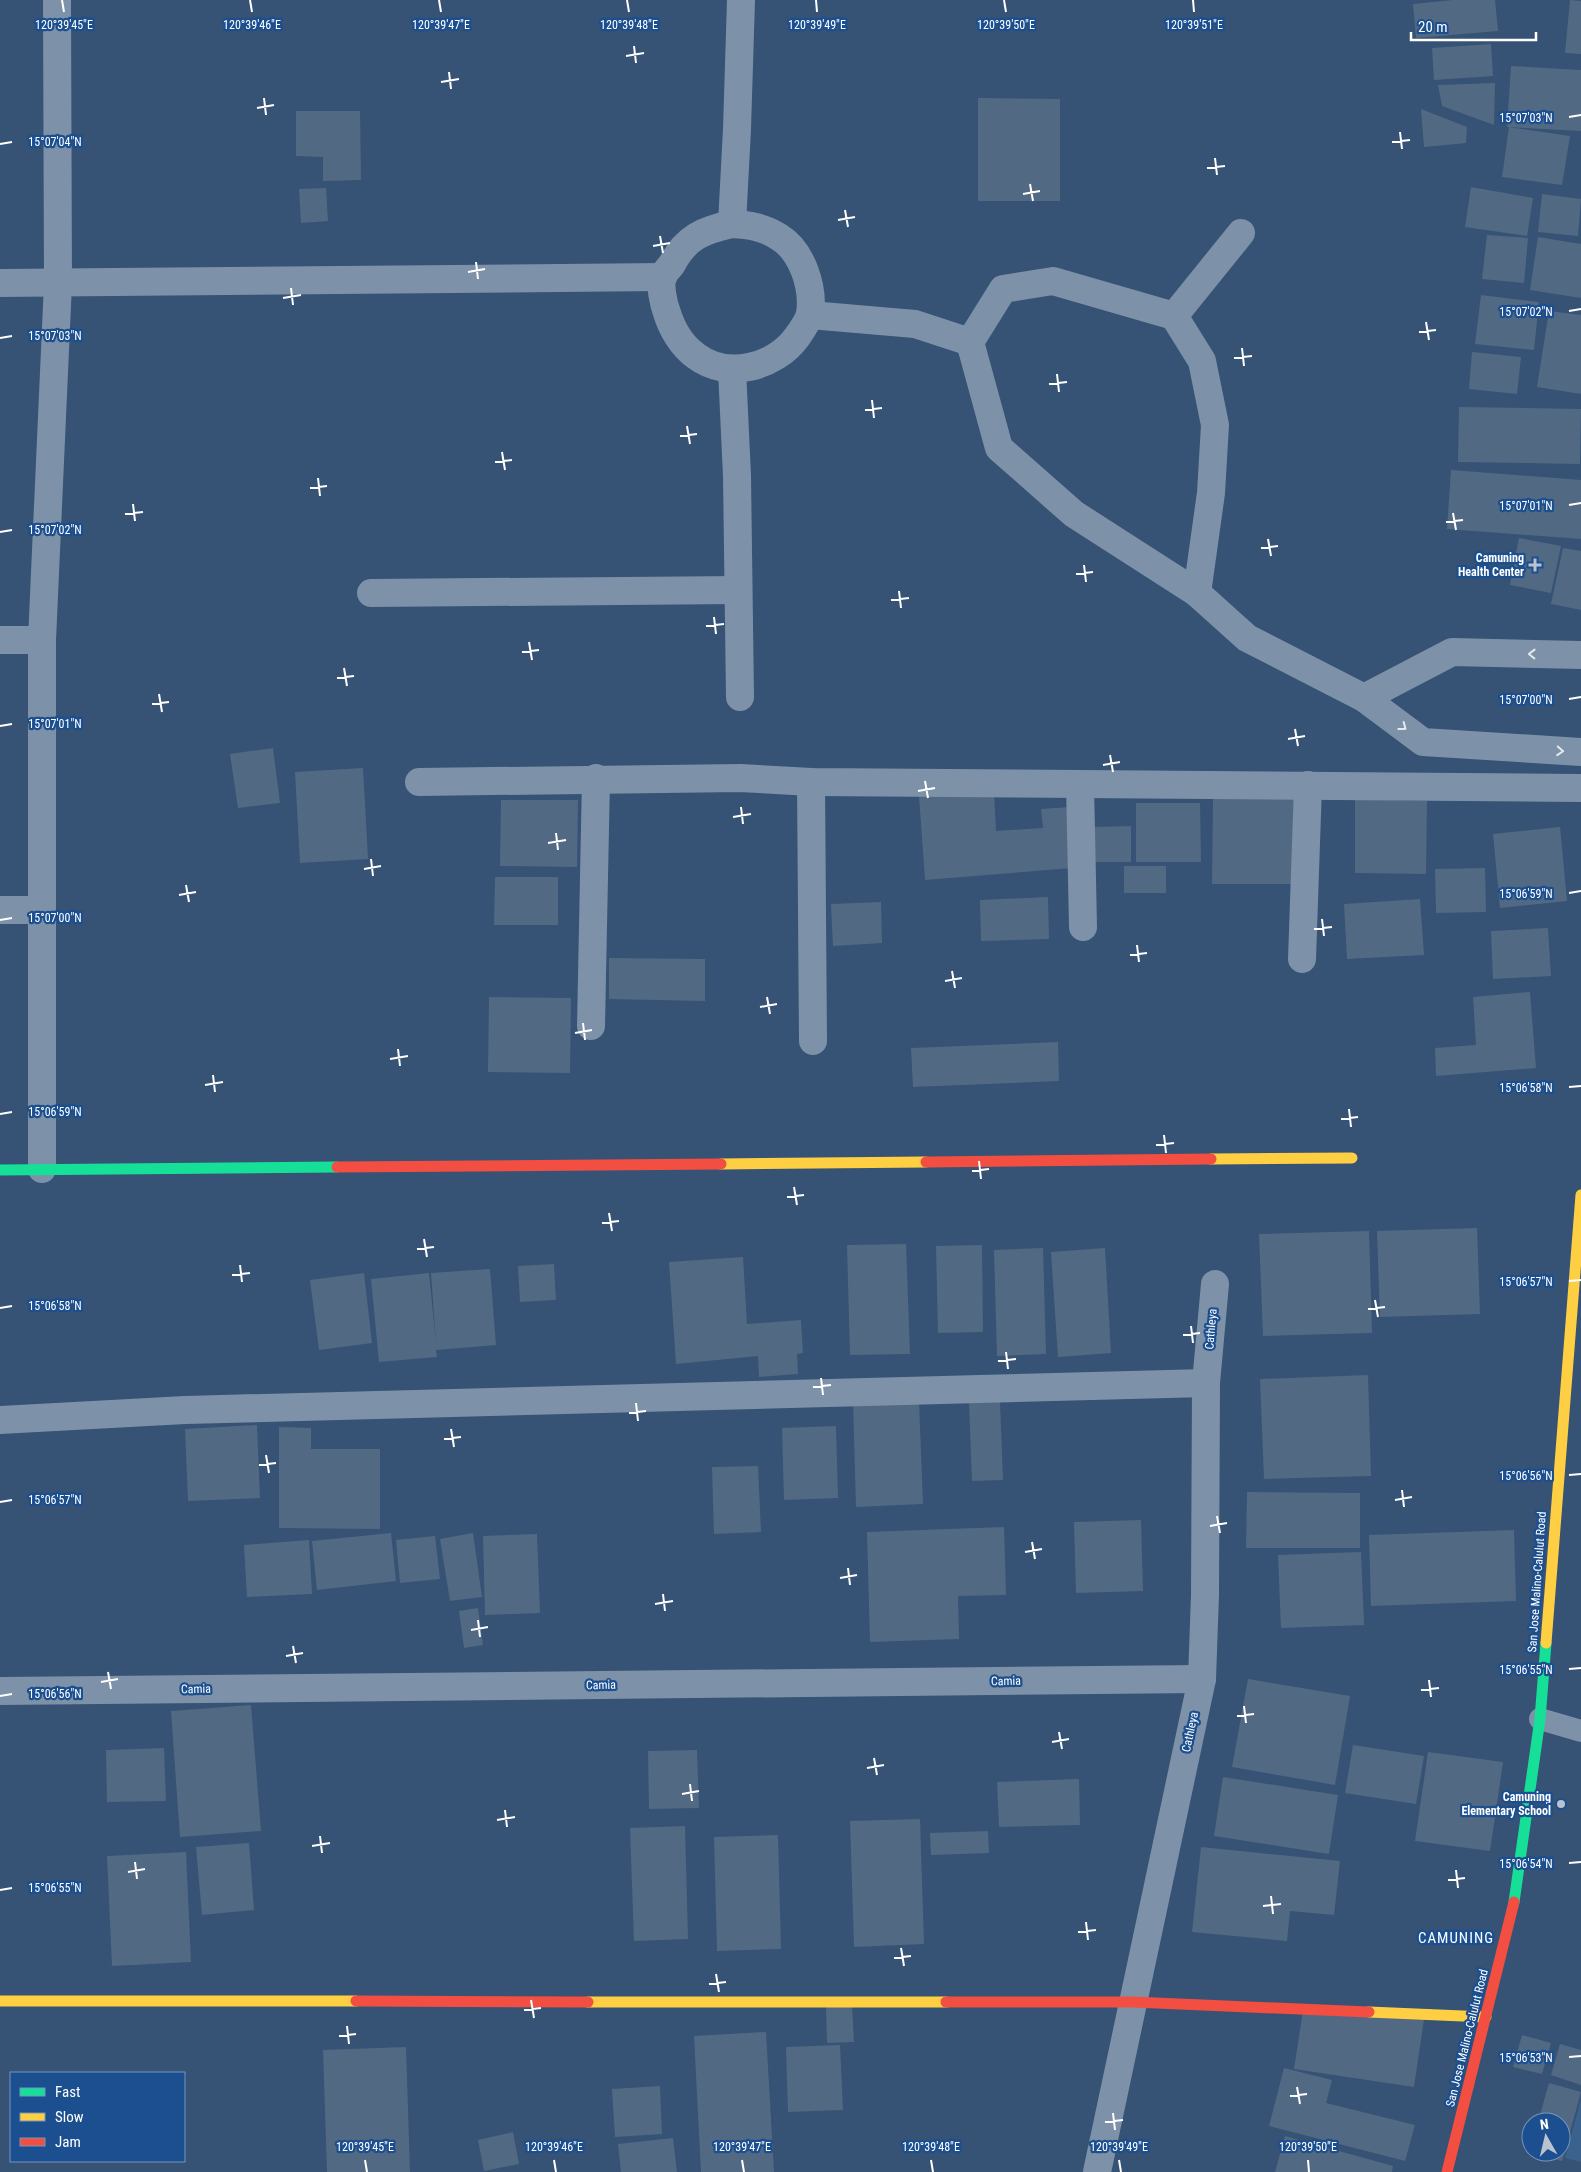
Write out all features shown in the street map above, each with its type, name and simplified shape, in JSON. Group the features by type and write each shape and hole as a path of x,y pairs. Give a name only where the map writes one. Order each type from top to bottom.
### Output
{"street":[{"path":"42,1169 42,640 58,283 58,0"},
{"path":"732,224 738,129 740,0"},
{"path":"732,224 757,226 780,237 792,248 805,269 810,291 810,315 793,343 773,359 757,366 732,369 719,366 696,356 673,331 663,303 662,277 676,256 693,238 707,229 732,224"},
{"path":"1174,316 1241,233"},
{"path":"0,283 662,277"},
{"path":"1197,593 1211,493 1215,425 1202,361 1174,316 1053,281 1004,289 970,342 999,448 1074,514 1197,593 1247,638 1364,698 1423,742 1581,752"},
{"path":"810,315 915,324 970,342"},
{"path":"732,369 737,476 740,697"},
{"path":"371,594 738,590"},
{"path":"0,640 42,640"},
{"path":"1364,698 1452,652 1581,655"},
{"path":"419,782 596,778 740,778 811,782 1581,788"},
{"path":"591,1026 596,778"},
{"path":"811,782 813,1040"},
{"path":"1080,784 1083,927"},
{"path":"1302,959 1308,785"},
{"path":"0,910 41,910"},
{"path":"0,1170 1352,1158"},
{"name":"San Jose Malino-Calulut Road","path":"1447,2172 1515,1896 1540,1719 1581,1195"},
{"name":"Cathleya","path":"1097,2172 1202,1680 1205,1595 1206,1383 1215,1284"},
{"path":"0,1420 185,1410 1206,1383"},
{"name":"Camia","path":"0,1691 1202,1680"},
{"path":"0,2001 1133,2002 1486,2017"}],"lane":[{"path":"1540,1719 1581,1731"}],"water":[{"path":"1581,2099 1581,2162 1571,2160 1571,2136"}],"building":[{"path":"1453,0 1495,0 1498,31 1416,38 1413,4"},
{"path":"1570,0 1581,1 1581,54 1565,53"},
{"path":"1491,44 1493,76 1434,80 1432,48"},
{"path":"1511,66 1581,70 1581,131 1507,127"},
{"path":"1495,83 1494,125 1442,106 1438,85"},
{"path":"978,98 1060,99 1060,201 978,201"},
{"path":"1421,109 1467,127 1466,143 1424,147"},
{"path":"296,111 360,111 361,180 323,181 323,157 296,156"},
{"path":"1509,127 1570,136 1562,185 1502,177"},
{"path":"1471,187 1533,198 1527,236 1465,227"},
{"path":"326,188 328,221 301,223 299,189"},
{"path":"1542,194 1581,199 1578,236 1538,232"},
{"path":"1487,235 1528,238 1524,283 1482,279"},
{"path":"1538,237 1581,244 1581,298 1530,290"},
{"path":"1481,295 1539,302 1534,350 1475,344"},
{"path":"1549,311 1581,315 1581,394 1537,387"},
{"path":"1472,352 1521,357 1517,394 1469,389"},
{"path":"1459,407 1581,409 1580,464 1458,462"},
{"path":"1451,470 1581,480 1581,539 1447,529"},
{"name":"Camuning Health Center","path":"1519,538 1561,546 1551,593 1510,585"},
{"path":"1563,548 1581,551 1581,610 1551,604"},
{"path":"273,748 280,803 238,808 230,754"},
{"path":"363,768 368,859 300,863 295,772"},
{"path":"994,791 996,831 1043,828 1041,809 1070,807 1073,868 925,880 919,796"},
{"path":"1213,796 1295,797 1292,884 1212,884"},
{"path":"1355,799 1427,801 1426,874 1355,873"},
{"path":"501,800 578,800 577,867 500,866"},
{"path":"1136,803 1200,803 1201,862 1136,862"},
{"path":"1131,826 1131,862 1092,862 1092,827"},
{"path":"1560,827 1567,901 1500,908 1493,834"},
{"path":"1124,866 1166,866 1166,893 1124,893"},
{"path":"1485,868 1486,912 1436,913 1435,869"},
{"path":"495,877 558,877 558,925 494,925"},
{"path":"1048,897 1049,939 981,941 980,900"},
{"path":"1420,899 1424,955 1347,959 1344,904"},
{"path":"881,902 882,943 833,946 831,904"},
{"path":"1548,928 1551,976 1493,979 1491,931"},
{"path":"609,958 705,959 705,1001 609,999"},
{"path":"1530,992 1536,1068 1436,1076 1435,1048 1476,1045 1473,997"},
{"path":"489,997 571,998 570,1073 488,1072"},
{"path":"1058,1042 1059,1081 913,1087 911,1048"},
{"path":"1477,1228 1480,1314 1380,1317 1377,1231"},
{"path":"1369,1231 1372,1333 1263,1336 1259,1234"},
{"path":"906,1244 910,1354 850,1355 847,1245"},
{"path":"982,1245 983,1332 938,1333 936,1246"},
{"path":"1043,1248 1046,1354 997,1356 994,1250"},
{"path":"1105,1248 1111,1353 1058,1357 1051,1252"},
{"path":"743,1257 747,1324 801,1320 803,1353 797,1354 798,1374 759,1377 758,1356 676,1364 669,1262"},
{"path":"554,1264 556,1300 520,1302 518,1266"},
{"path":"490,1269 496,1345 436,1350 437,1357 379,1362 371,1279 429,1273 436,1343 431,1273"},
{"path":"364,1273 372,1343 319,1350 310,1280"},
{"path":"1368,1375 1371,1476 1264,1479 1260,1379"},
{"path":"919,1400 923,1504 856,1507 853,1402"},
{"path":"1000,1401 1003,1480 972,1481 969,1402"},
{"path":"257,1425 260,1498 188,1501 185,1429"},
{"path":"836,1426 838,1498 784,1500 782,1428"},
{"path":"279,1427 311,1428 311,1449 380,1449 380,1529 279,1528"},
{"path":"758,1466 761,1532 714,1534 712,1467"},
{"path":"1247,1492 1360,1493 1360,1548 1246,1548"},
{"path":"1141,1520 1143,1591 1076,1593 1074,1522"},
{"path":"1004,1527 1006,1595 958,1596 959,1639 870,1642 867,1532"},
{"path":"1514,1530 1516,1601 1371,1606 1369,1535"},
{"path":"391,1533 396,1581 317,1590 312,1541"},
{"path":"473,1533 482,1597 450,1601 440,1539"},
{"path":"537,1534 540,1613 485,1615 483,1536"},
{"path":"435,1536 440,1579 400,1583 396,1540"},
{"path":"309,1540 312,1594 247,1597 244,1545"},
{"path":"1361,1552 1364,1625 1281,1628 1278,1555"},
{"path":"478,1608 483,1645 464,1648 459,1611"},
{"path":"1248,1679 1350,1696 1335,1785 1232,1767"},
{"path":"251,1705 261,1831 180,1837 171,1711"},
{"path":"1353,1745 1424,1756 1416,1804 1345,1793"},
{"path":"164,1748 166,1801 107,1802 106,1750"},
{"path":"697,1750 699,1808 649,1809 648,1751"},
{"path":"1428,1752 1503,1762 1490,1851 1415,1841"},
{"path":"1223,1777 1338,1795 1329,1854 1214,1836"},
{"path":"1079,1779 1080,1825 999,1827 997,1782"},
{"path":"920,1819 924,1944 854,1947 850,1821"},
{"path":"685,1826 688,1939 634,1941 630,1828"},
{"path":"988,1831 989,1853 931,1855 930,1833"},
{"path":"778,1835 781,1949 717,1951 714,1837"},
{"path":"249,1843 254,1910 202,1915 196,1847"},
{"path":"1201,1847 1340,1861 1334,1915 1290,1911 1287,1941 1192,1932"},
{"path":"186,1852 191,1962 112,1966 107,1856"},
{"path":"852,2005 854,2042 827,2043 826,2007"},
{"path":"1303,2011 1424,2019 1414,2087 1294,2069"},
{"path":"766,2032 774,2172 701,2172 694,2036"},
{"path":"1522,2035 1551,2043 1542,2074 1513,2067"},
{"path":"1560,2044 1581,2050 1581,2085 1551,2075"},
{"path":"840,2045 843,2110 788,2112 786,2047"},
{"path":"406,2047 410,2172 327,2172 323,2050"},
{"path":"1284,2068 1332,2080 1326,2103 1415,2125 1405,2161 1269,2126"},
{"path":"1549,2083 1581,2092 1571,2128 1571,2112 1541,2112"},
{"path":"660,2086 662,2134 615,2137 612,2089"},
{"path":"513,2132 519,2164 484,2171 478,2140"},
{"path":"1285,2136 1393,2166 1392,2172 1275,2172"},
{"path":"673,2138 677,2172 621,2172 618,2144"}],"traffic: fast":[{"path":"0,1170 337,1167"},
{"path":"1514,1902 1540,1719 1546,1643"}],"traffic: slow":[{"path":"1211,1159 1352,1158"},
{"path":"721,1164 926,1162"},
{"path":"1546,1643 1581,1195"},
{"path":"0,2001 356,2001"},
{"path":"588,2002 946,2002"},
{"path":"1369,2012 1486,2017"}],"traffic: jam":[{"path":"926,1162 1211,1159"},
{"path":"337,1167 721,1164"},
{"path":"1447,2172 1514,1902"},
{"path":"356,2001 588,2002"},
{"path":"946,2002 1133,2002 1369,2012"}],"place":[{"name":"Camuning Health Center","path":"1535,565"},
{"name":"Camuning Elementary School","path":"1561,1804"}],"district":[{"name":"CAMUNING","path":"1456,1938"}]}
